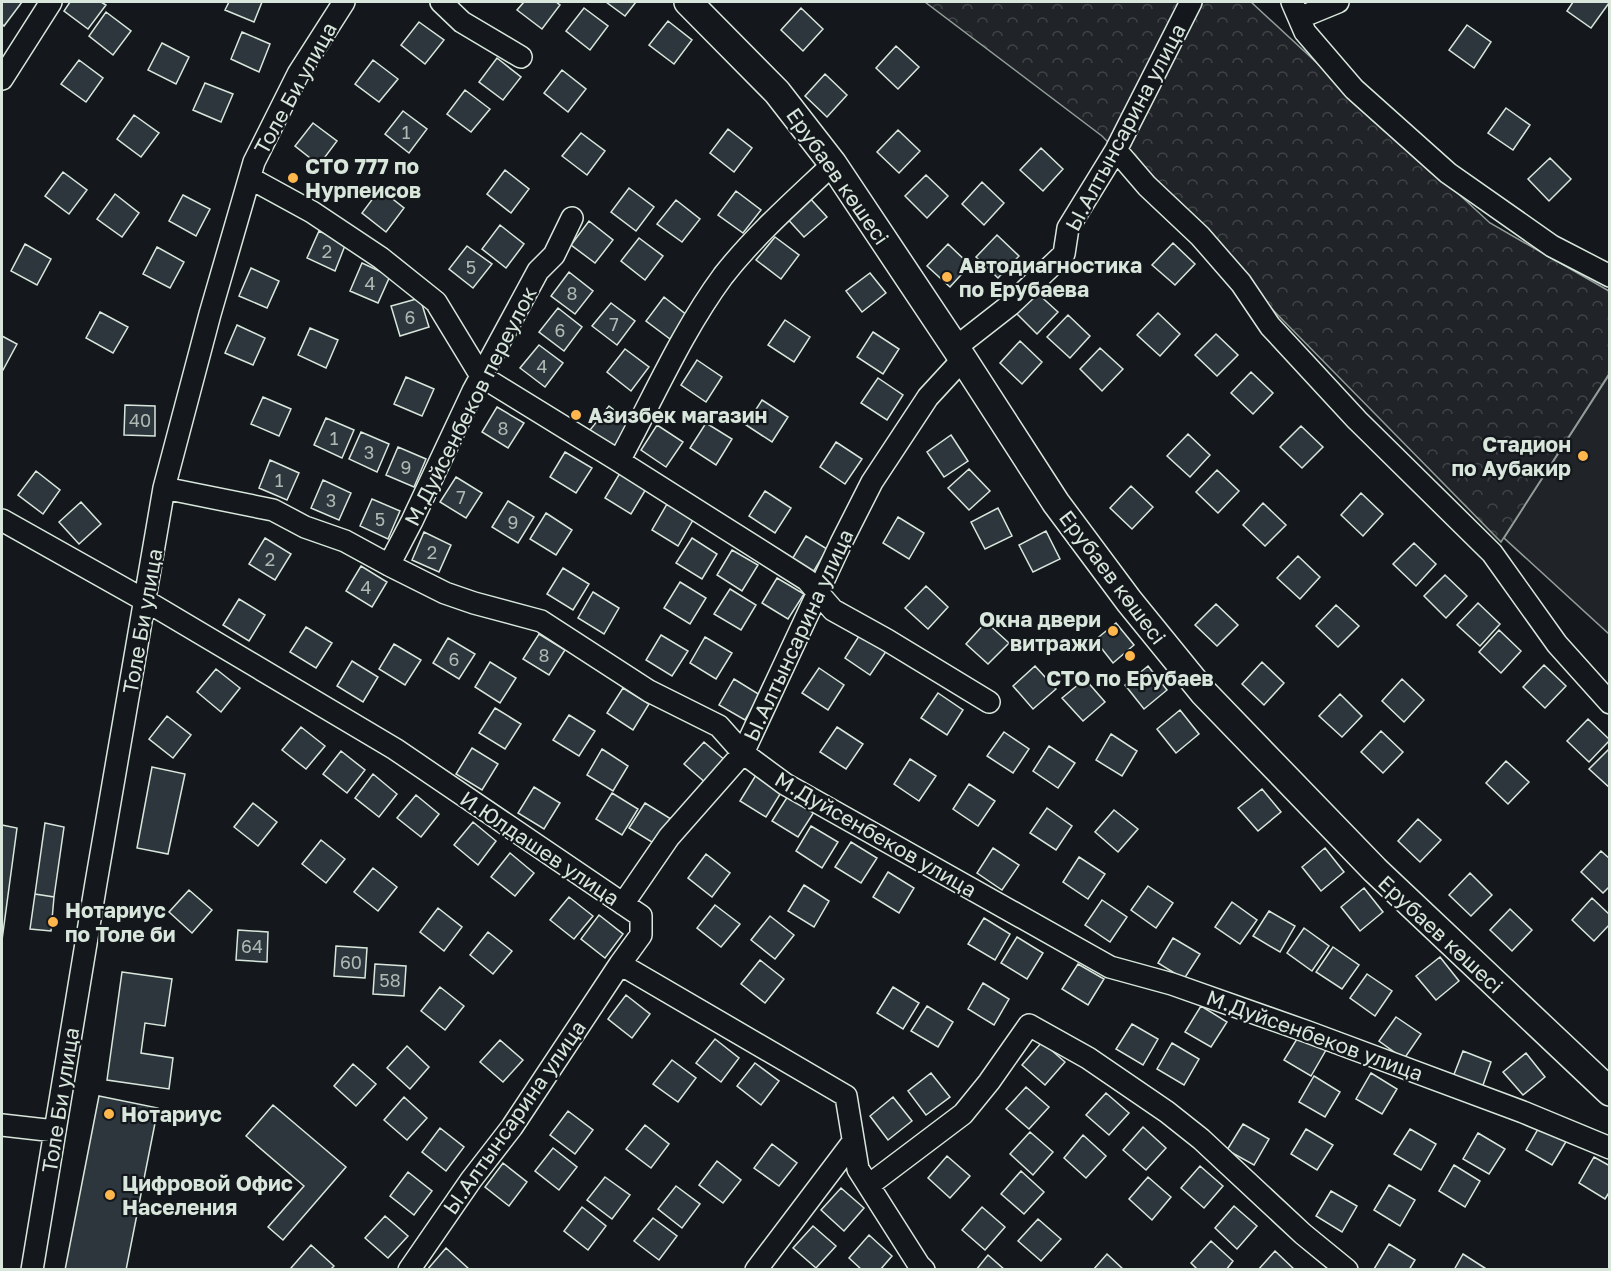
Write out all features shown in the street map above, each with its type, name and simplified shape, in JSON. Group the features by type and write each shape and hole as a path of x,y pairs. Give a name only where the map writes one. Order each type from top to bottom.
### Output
{"main road":[{"name":"Ерубаев көшесі","path":"688,2 777,93 833,164 1056,503 1129,601 1203,692 1375,870 1610,1092"}],"street":[{"path":"2,79 51,2"},
{"name":"Толе Би улица","path":"32,1269 165,488 210,315 254,162 298,74 344,2"},
{"path":"441,2 462,22 520,57"},
{"name":"Ы.Алтынсарина улица","path":"623,904 669,837 743,753 872,482 928,397 959,353 1064,254 1068,228 1116,150 1191,2"},
{"path":"1338,2 1296,10 1305,32 1354,89 1448,173 1552,246 1610,276"},
{"path":"1116,150 1147,186 1207,244 1241,283 1270,326 1357,420 1492,553 1557,644 1610,703"},
{"path":"619,461 684,336 723,276 770,224 833,164"},
{"path":"250,178 312,212 381,258 436,302 481,376 807,580 833,610 989,702"},
{"name":"М.Дуйсенбеков переулок","path":"389,566 481,376 538,271 554,255 572,218"},
{"name":"М.Дуйсенбеков улица","path":"165,488 273,510 305,527 345,541 444,593 541,621 649,691 719,726 743,753 794,789 1110,968 1172,984 1308,1032 1523,1112 1610,1148"},
{"name":"И.Юлдашев улица","path":"2,520 146,601 395,749 641,916 641,935 620,964"},
{"path":"620,964 846,1096 858,1169 919,1265 924,1269"},
{"name":"Ы.Алтынсарина улица","path":"409,1269 471,1180 512,1127 620,964"},
{"path":"869,1185 963,1114 989,1082 1029,1025 1088,1058 1167,1112 1201,1139 1303,1234 1347,1269"},
{"path":"2,1125 55,1131"},
{"path":"756,1269 852,1143"}],"green space":[{"path":"925,2 1251,2 1490,223 1609,291 1609,374 1501,542 1102,136"},
{"name":"Стадион по Аубакир","path":"1609,375 1609,634 1504,538"}],"building":[{"path":"2,2 22,2 4,26 2,24"},
{"path":"70,2 101,2 106,5 88,29 64,11"},
{"path":"229,2 262,2 254,22 225,10"},
{"path":"524,2 556,2 560,5 542,29 517,10"},
{"path":"606,2 636,2 625,16"},
{"path":"1573,2 1609,3 1591,28 1567,11"},
{"path":"584,8 608,26 590,50 566,31"},
{"path":"801,8 823,29 803,51 781,30"},
{"path":"106,12 131,31 113,55 89,36"},
{"path":"668,21 692,40 674,64 649,45"},
{"path":"419,22 444,40 425,64 401,45"},
{"path":"1467,25 1491,42 1474,68 1449,50"},
{"path":"242,32 270,44 259,72 231,59"},
{"path":"162,43 189,57 176,84 148,70"},
{"path":"896,46 919,67 898,89 876,68"},
{"path":"497,58 521,77 503,100 479,82"},
{"path":"79,60 103,78 86,102 61,84"},
{"path":"373,60 398,79 379,102 355,84"},
{"path":"562,70 586,89 568,112 544,93"},
{"path":"825,74 847,95 827,117 805,96"},
{"path":"205,83 233,94 221,122 193,110"},
{"path":"465,90 490,109 471,132 447,114"},
{"path":"1506,108 1530,125 1513,150 1488,133"},
{"path":"403,111 427,129 409,153 385,134"},
{"path":"134,115 159,133 141,157 117,139"},
{"path":"313,123 337,141 319,165 295,146"},
{"path":"728,129 752,148 734,172 710,153"},
{"path":"898,130 920,151 899,173 877,152"},
{"path":"581,133 605,151 587,175 562,156"},
{"path":"1041,148 1063,169 1043,191 1020,170"},
{"path":"1550,158 1571,179 1549,201 1528,179"},
{"path":"505,170 529,189 511,213 487,194"},
{"path":"63,172 87,190 69,214 45,196"},
{"path":"926,175 948,196 927,218 905,196"},
{"path":"982,182 1004,203 984,225 962,204"},
{"path":"629,188 654,207 636,231 611,212"},
{"path":"380,189 404,208 386,232 362,213"},
{"path":"736,191 761,210 743,233 718,215"},
{"path":"115,194 139,213 122,237 97,219"},
{"path":"183,195 210,209 196,236 169,221"},
{"path":"807,195 827,217 804,237 784,215"},
{"path":"676,200 700,219 682,242 657,224"},
{"path":"589,221 613,240 595,263 571,245"},
{"path":"500,225 524,244 506,268 482,249"},
{"path":"319,231 346,243 335,271 307,258"},
{"path":"997,235 1019,256 998,278 976,257"},
{"path":"775,237 799,255 781,279 756,260"},
{"path":"639,238 663,256 645,280 621,261"},
{"path":"1173,243 1195,264 1175,285 1152,265"},
{"path":"25,244 51,259 37,285 11,271"},
{"path":"948,244 970,265 950,287 927,266"},
{"path":"467,246 492,264 473,288 449,269"},
{"path":"157,247 184,262 170,288 143,274"},
{"path":"362,263 390,276 378,303 350,291"},
{"path":"251,268 279,281 267,308 239,296"},
{"path":"569,272 593,291 575,314 551,296"},
{"path":"870,273 886,293 862,312 846,291"},
{"path":"1035,291 1058,312 1037,334 1015,312"},
{"path":"664,297 688,316 670,339 646,321"},
{"path":"420,298 429,327 400,336 391,306"},
{"path":"611,303 635,321 617,345 592,326"},
{"path":"558,308 582,327 564,351 539,332"},
{"path":"100,312 128,327 113,353 86,338"},
{"path":"1158,313 1180,334 1160,356 1137,335"},
{"path":"1068,315 1090,336 1070,358 1047,337"},
{"path":"785,320 810,337 794,362 768,345"},
{"path":"237,325 265,338 253,365 225,353"},
{"path":"310,328 338,340 326,368 298,355"},
{"path":"873,332 899,349 883,374 857,357"},
{"path":"1216,334 1238,355 1217,376 1195,355"},
{"path":"2,336 17,344 3,370 2,370"},
{"path":"1020,341 1042,362 1022,384 1000,363"},
{"path":"539,345 563,363 545,387 520,368"},
{"path":"1100,348 1123,369 1102,391 1080,369"},
{"path":"625,349 649,367 631,391 607,372"},
{"path":"697,360 722,377 706,402 681,385"},
{"path":"1251,372 1273,393 1253,414 1231,393"},
{"path":"406,377 434,389 422,416 394,404"},
{"path":"878,378 903,395 887,420 861,403"},
{"path":"263,397 291,409 279,436 251,424"},
{"path":"762,400 788,417 772,442 746,425"},
{"path":"125,405 155,406 155,436 124,435"},
{"path":"609,406 633,425 615,448 590,430"},
{"path":"497,407 524,423 508,448 482,432"},
{"path":"326,418 354,430 342,458 314,445"},
{"path":"706,423 732,439 716,465 690,448"},
{"path":"657,425 683,442 666,467 641,450"},
{"path":"1301,426 1323,447 1302,468 1280,447"},
{"path":"361,432 389,444 377,472 349,459"},
{"path":"1188,434 1210,455 1190,477 1167,456"},
{"path":"951,435 968,461 944,477 927,452"},
{"path":"836,442 862,459 845,484 820,467"},
{"path":"398,447 426,459 414,487 386,475"},
{"path":"565,452 592,468 576,493 550,477"},
{"path":"270,460 299,473 287,500 259,488"},
{"path":"969,469 990,491 969,510 948,488"},
{"path":"1217,470 1239,491 1218,513 1196,492"},
{"path":"36,471 60,490 43,514 18,495"},
{"path":"620,473 646,489 631,514 605,498"},
{"path":"456,477 482,493 466,518 440,502"},
{"path":"323,480 351,493 339,520 311,508"},
{"path":"1131,486 1153,507 1132,529 1110,508"},
{"path":"765,491 791,508 775,533 749,516"},
{"path":"1361,493 1383,514 1363,536 1341,515"},
{"path":"372,499 400,511 388,539 360,526"},
{"path":"508,501 534,517 518,543 492,527"},
{"path":"81,502 101,524 79,544 59,522"},
{"path":"1263,503 1286,525 1265,546 1243,525"},
{"path":"667,504 693,520 678,546 652,530"},
{"path":"998,508 1012,536 985,549 971,522"},
{"path":"546,513 572,530 556,555 530,539"},
{"path":"898,517 924,533 909,559 883,543"},
{"path":"1046,531 1060,559 1033,572 1019,545"},
{"path":"424,532 451,545 439,572 412,560"},
{"path":"806,536 827,549 812,574 791,561"},
{"path":"265,538 291,554 275,580 249,564"},
{"path":"692,538 717,554 702,579 676,563"},
{"path":"1414,543 1436,564 1416,586 1393,564"},
{"path":"732,550 758,565 742,591 717,575"},
{"path":"1298,556 1320,577 1300,599 1277,578"},
{"path":"361,566 387,582 372,607 346,591"},
{"path":"563,568 589,584 573,610 547,594"},
{"path":"1445,575 1467,596 1446,618 1424,596"},
{"path":"777,578 804,594 788,619 762,603"},
{"path":"680,582 706,598 690,624 664,608"},
{"path":"926,586 948,607 928,629 905,608"},
{"path":"730,589 756,605 741,630 714,614"},
{"path":"593,592 619,608 604,634 578,618"},
{"path":"239,599 265,615 249,641 223,625"},
{"path":"1478,603 1500,624 1480,646 1457,625"},
{"path":"1216,604 1238,625 1217,646 1195,625"},
{"path":"1336,605 1359,626 1338,647 1316,626"},
{"path":"986,622 1009,643 988,664 966,644"},
{"path":"1116,623 1134,645 1113,663 1095,640"},
{"path":"306,627 332,643 316,668 290,652"},
{"path":"1499,630 1521,651 1501,673 1479,652"},
{"path":"861,633 887,650 870,675 845,658"},
{"path":"539,634 565,650 549,675 523,659"},
{"path":"661,635 688,651 672,676 646,660"},
{"path":"705,637 732,653 716,679 690,663"},
{"path":"448,638 475,654 459,679 433,663"},
{"path":"394,644 421,660 405,685 379,669"},
{"path":"352,661 378,677 363,702 337,686"},
{"path":"490,662 516,678 500,703 475,687"},
{"path":"1262,662 1284,683 1264,705 1242,684"},
{"path":"1544,665 1566,686 1545,708 1523,687"},
{"path":"1035,666 1056,689 1033,709 1013,686"},
{"path":"1148,666 1167,690 1144,709 1125,685"},
{"path":"819,668 844,685 828,710 802,693"},
{"path":"216,669 240,688 221,712 197,692"},
{"path":"734,679 760,695 745,720 719,705"},
{"path":"1085,679 1105,702 1083,721 1062,698"},
{"path":"1402,679 1424,700 1404,722 1382,701"},
{"path":"623,688 649,704 633,730 607,713"},
{"path":"938,693 963,710 947,735 921,718"},
{"path":"1340,694 1362,716 1342,737 1319,716"},
{"path":"495,708 521,724 505,749 479,733"},
{"path":"1180,710 1199,734 1176,753 1157,729"},
{"path":"569,715 595,731 579,756 553,740"},
{"path":"167,716 191,735 173,758 149,739"},
{"path":"1588,719 1610,740 1589,762 1567,741"},
{"path":"301,727 325,746 306,769 282,750"},
{"path":"837,727 863,744 846,769 820,752"},
{"path":"1381,731 1403,752 1383,773 1361,752"},
{"path":"1004,732 1029,749 1013,773 987,756"},
{"path":"1111,734 1137,751 1122,776 1096,760"},
{"path":"704,742 727,762 707,784 684,764"},
{"path":"1049,746 1075,763 1058,788 1033,771"},
{"path":"472,748 498,764 482,790 456,774"},
{"path":"1610,748 1610,788 1589,769"},
{"path":"602,749 628,766 613,791 587,775"},
{"path":"341,751 365,770 347,793 323,774"},
{"path":"910,759 936,776 919,801 894,784"},
{"path":"1506,761 1529,782 1508,804 1486,783"},
{"path":"152,767 185,774 168,854 137,848"},
{"path":"373,774 397,794 379,817 355,798"},
{"path":"756,775 782,791 766,817 740,801"},
{"path":"969,784 995,801 978,826 953,809"},
{"path":"534,787 560,803 544,829 518,813"},
{"path":"1262,789 1281,812 1258,831 1238,808"},
{"path":"612,793 638,809 622,835 596,819"},
{"path":"416,795 439,814 421,837 397,818"},
{"path":"788,796 814,812 798,837 772,821"},
{"path":"253,803 277,822 258,846 234,827"},
{"path":"645,803 671,819 655,844 629,828"},
{"path":"1047,808 1072,826 1056,850 1030,833"},
{"path":"1114,810 1138,829 1118,852 1095,832"},
{"path":"1418,819 1441,840 1420,862 1398,841"},
{"path":"473,822 496,841 478,865 454,845"},
{"path":"45,823 64,827 54,897 35,894"},
{"path":"2,825 17,828 2,940"},
{"path":"811,826 838,842 822,868 796,851"},
{"path":"321,840 345,859 326,883 302,864"},
{"path":"851,842 877,858 861,883 835,867"},
{"path":"993,848 1019,865 1002,890 977,873"},
{"path":"1325,848 1344,872 1321,891 1302,867"},
{"path":"1601,851 1610,859 1610,886 1603,893 1581,872"},
{"path":"510,853 534,873 515,896 491,877"},
{"path":"706,854 730,873 712,897 688,878"},
{"path":"1079,857 1105,874 1088,899 1063,882"},
{"path":"373,868 397,887 378,911 354,892"},
{"path":"888,872 914,888 899,913 873,897"},
{"path":"1470,873 1492,895 1471,916 1449,895"},
{"path":"804,885 829,901 814,927 788,911"},
{"path":"1148,886 1173,903 1156,928 1131,910"},
{"path":"1364,888 1383,912 1360,931 1341,907"},
{"path":"189,890 212,910 192,933 169,912"},
{"path":"35,894 54,897 51,931 30,929"},
{"path":"569,897 593,916 574,939 550,920"},
{"path":"1592,898 1610,915 1610,924 1594,941 1572,920"},
{"path":"1102,900 1127,917 1110,942 1085,925"},
{"path":"1232,902 1257,920 1240,944 1215,927"},
{"path":"715,905 740,924 721,947 697,928"},
{"path":"438,908 462,927 444,951 420,932"},
{"path":"1510,909 1532,930 1512,951 1490,930"},
{"path":"1269,911 1295,926 1280,952 1253,936"},
{"path":"599,915 623,934 605,958 581,939"},
{"path":"770,916 794,935 775,959 751,940"},
{"path":"984,918 1010,934 995,960 968,944"},
{"path":"1304,928 1329,946 1312,971 1287,953"},
{"path":"238,930 268,932 267,962 236,960"},
{"path":"488,932 512,951 493,974 470,955"},
{"path":"1017,937 1043,953 1027,979 1001,963"},
{"path":"1173,938 1200,954 1184,979 1158,963"},
{"path":"336,946 367,948 365,978 334,976"},
{"path":"1333,947 1359,965 1342,989 1316,972"},
{"path":"1440,957 1459,981 1436,1000 1416,976"},
{"path":"760,960 784,979 765,1003 741,984"},
{"path":"375,964 406,966 404,996 373,994"},
{"path":"1078,964 1104,979 1088,1005 1062,989"},
{"path":"122,972 172,979 165,1026 145,1023 141,1053 173,1058 169,1089 107,1080"},
{"path":"1367,974 1392,991 1375,1016 1350,998"},
{"path":"983,983 1009,999 994,1025 968,1009"},
{"path":"440,987 464,1006 445,1030 421,1011"},
{"path":"893,987 919,1003 903,1029 877,1013"},
{"path":"626,995 650,1014 632,1038 608,1019"},
{"path":"927,1006 953,1022 938,1047 911,1031"},
{"path":"1201,1006 1227,1022 1211,1047 1185,1032"},
{"path":"1396,1017 1421,1034 1404,1059 1379,1041"},
{"path":"1132,1024 1158,1039 1143,1065 1116,1049"},
{"path":"1300,1034 1326,1050 1311,1076 1284,1060"},
{"path":"715,1039 739,1058 721,1082 696,1063"},
{"path":"500,1040 523,1060 503,1082 480,1062"},
{"path":"1042,1042 1065,1062 1045,1085 1022,1065"},
{"path":"1172,1043 1199,1059 1184,1085 1157,1069"},
{"path":"407,1046 429,1067 410,1089 387,1068"},
{"path":"1463,1051 1491,1062 1482,1088 1453,1077"},
{"path":"1526,1053 1545,1077 1523,1095 1503,1072"},
{"path":"672,1060 696,1078 678,1102 653,1084"},
{"path":"755,1063 779,1081 761,1105 737,1086"},
{"path":"353,1064 376,1084 356,1106 334,1086"},
{"path":"931,1073 950,1097 926,1115 908,1091"},
{"path":"1371,1073 1397,1089 1382,1114 1356,1099"},
{"path":"1314,1076 1340,1092 1325,1117 1299,1102"},
{"path":"1026,1087 1049,1107 1029,1129 1006,1109"},
{"path":"1106,1093 1129,1113 1109,1135 1086,1115"},
{"path":"99,1096 158,1108 126,1270 65,1270"},
{"path":"404,1097 427,1118 407,1140 384,1120"},
{"path":"893,1097 912,1121 888,1140 870,1116"},
{"path":"273,1105 346,1167 283,1240 268,1227 304,1186 246,1136"},
{"path":"568,1111 593,1130 575,1154 550,1135"},
{"path":"1243,1124 1269,1139 1254,1165 1227,1150"},
{"path":"1541,1124 1567,1140 1552,1165 1526,1150"},
{"path":"645,1125 669,1144 651,1168 626,1149"},
{"path":"1143,1127 1166,1148 1146,1170 1123,1150"},
{"path":"440,1128 464,1147 446,1171 422,1152"},
{"path":"1306,1129 1333,1145 1317,1170 1291,1154"},
{"path":"1410,1129 1436,1144 1421,1170 1394,1154"},
{"path":"1030,1132 1053,1152 1033,1175 1010,1154"},
{"path":"1478,1133 1505,1149 1489,1174 1463,1159"},
{"path":"1083,1135 1106,1156 1086,1178 1064,1158"},
{"path":"772,1144 797,1163 779,1186 754,1168"},
{"path":"553,1148 577,1167 559,1190 535,1171"},
{"path":"947,1156 970,1176 950,1198 928,1178"},
{"path":"1594,1157 1610,1166 1610,1191 1605,1199 1579,1183"},
{"path":"717,1161 741,1180 723,1203 699,1185"},
{"path":"503,1163 527,1182 509,1206 485,1187"},
{"path":"1454,1165 1480,1181 1465,1207 1439,1191"},
{"path":"1200,1166 1223,1186 1204,1208 1181,1188"},
{"path":"1021,1171 1044,1192 1024,1214 1001,1194"},
{"path":"408,1172 432,1191 414,1215 390,1196"},
{"path":"605,1177 630,1195 612,1219 587,1200"},
{"path":"1148,1177 1171,1197 1152,1220 1129,1199"},
{"path":"1389,1185 1415,1200 1400,1226 1374,1210"},
{"path":"676,1186 700,1204 682,1228 658,1209"},
{"path":"841,1188 864,1208 844,1231 821,1210"},
{"path":"1331,1191 1357,1206 1342,1232 1316,1216"},
{"path":"1234,1206 1257,1226 1237,1249 1215,1228"},
{"path":"582,1207 606,1226 588,1250 564,1231"},
{"path":"982,1207 1005,1227 985,1250 962,1230"},
{"path":"385,1216 408,1236 388,1258 365,1238"},
{"path":"653,1218 677,1236 659,1260 634,1241"},
{"path":"1038,1219 1061,1239 1041,1261 1018,1241"},
{"path":"813,1226 836,1246 816,1268 793,1248"},
{"path":"869,1235 892,1256 880,1270 862,1270 849,1258"},
{"path":"1211,1241 1233,1261 1226,1270 1198,1270 1191,1263"},
{"path":"1389,1244 1415,1260 1409,1270 1374,1269"},
{"path":"311,1245 334,1266 330,1270 293,1270 291,1268"},
{"path":"446,1248 469,1269 427,1270"},
{"path":"1275,1251 1295,1270 1258,1270"},
{"path":"1107,1254 1124,1270 1093,1270"},
{"path":"1463,1254 1488,1270 1454,1270"},
{"path":"988,1255 1005,1270 976,1270"}],"place":[{"name":"СТО 777 по Нурпеисов","path":"293,178"},
{"name":"Автодиагностика по Ерубаева","path":"947,277"},
{"name":"Азизбек магазин","path":"576,415"},
{"name":"Стадион по Аубакир","path":"1583,456"},
{"name":"Окна двери витражи","path":"1113,631"},
{"name":"СТО по Ерубаев","path":"1130,656"},
{"name":"Нотариус по Толе би","path":"53,922"},
{"name":"Нотариус","path":"109,1114"},
{"name":"Цифровой Офис Населения","path":"110,1195"}]}
